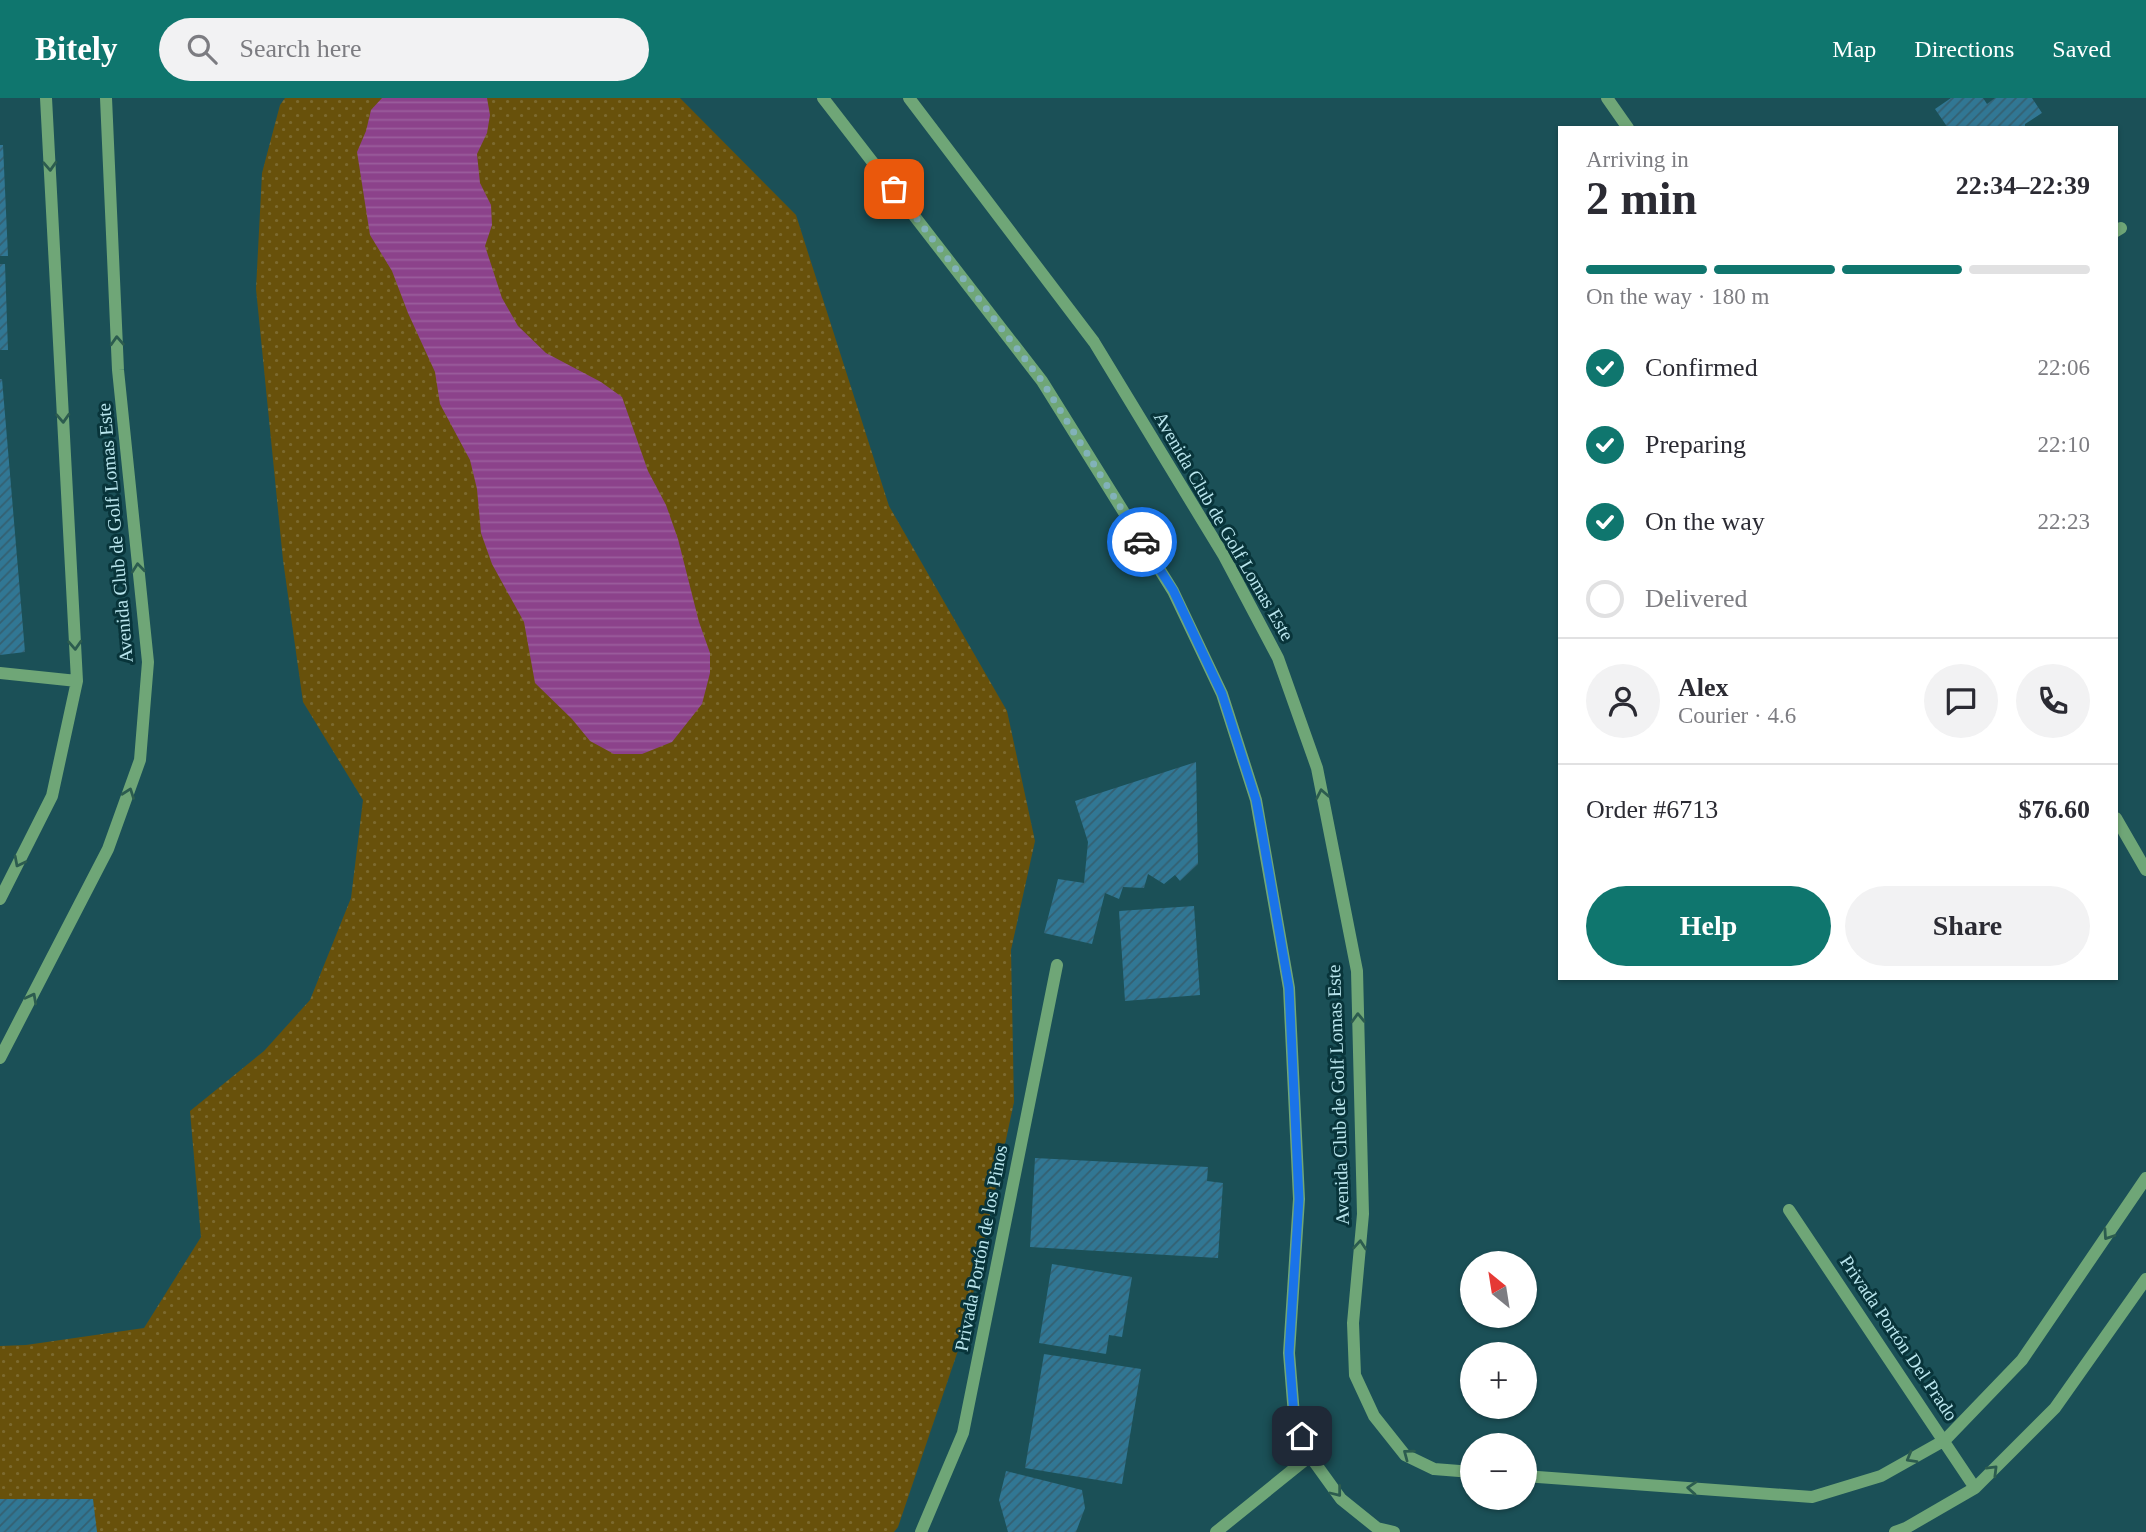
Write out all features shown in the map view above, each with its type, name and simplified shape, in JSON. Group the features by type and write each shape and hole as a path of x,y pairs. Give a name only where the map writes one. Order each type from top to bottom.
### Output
{"street":[{"path":"0,899 52,796 77,681 46,98"},
{"name":"Avenida Club de Golf Lomas Este","path":"0,1058 108,849 140,760 148,662 118,370 106,98"},
{"path":"823,98 1042,381 1173,590 1222,694 1256,800 1289,988 1299,1199 1289,1353 1294,1415 1310,1456 1341,1499 1377,1528 1394,1532"},
{"name":"Avenida Club de Golf Lomas Este","path":"909,98 1094,342 1224,556 1278,658 1317,768 1357,971 1363,1214 1353,1323 1355,1375 1374,1416 1405,1455 1434,1469 1460,1471"},
{"path":"1607,98 1627,126"},
{"path":"0,673 77,681"},
{"path":"2118,821 2146,870"},
{"name":"Privada Portón de los Pinos","path":"921,1532 963,1433 1057,965"},
{"path":"1537,1477 1812,1497 1881,1476 1945,1440 2022,1360 2146,1178"},
{"name":"Privada Portón Del Prado","path":"1788,1210 1975,1488"},
{"path":"1895,1532 1975,1488 2055,1408 2146,1279"},
{"path":"1216,1532 1310,1456"}],"shaded area":[{"path":"285,98 680,98 796,215 889,506 1007,711 1035,841 1011,950 1014,1102 966,1327 898,1527 894,1532 0,1532 0,1346 26,1345 144,1328 201,1237 190,1111 264,1051 310,1000 351,898 363,800 303,702 283,560 256,289 262,173 280,105"},
{"path":"382,98 487,98 490,115 487,133 477,154 480,183 491,205 492,225 485,246 502,298 518,326 546,353 601,382 622,397 648,471 666,505 678,539 699,622 710,653 710,673 702,704 672,742 642,754 614,754 590,741 535,683 524,622 492,564 481,533 477,489 470,460 440,404 435,372 392,271 370,235 357,152 371,110"}],"building":[{"path":"1951,98 1983,98 1987,104 1995,98 2032,98 2042,113 2025,126 1947,126 1935,109"},
{"path":"0,145 3,145 8,256 0,256"},
{"path":"0,264 5,264 8,350 0,350"},
{"path":"0,379 25,652 0,655"},
{"path":"1196,762 1198,864 1180,881 1175,875 1164,884 1148,874 1144,888 1123,887 1119,899 1105,893 1092,944 1044,933 1058,879 1084,883 1088,842 1075,801"},
{"path":"1194,906 1200,995 1125,1001 1119,911"},
{"path":"1035,1158 1208,1167 1207,1181 1223,1183 1218,1258 1030,1247"},
{"path":"1052,1264 1132,1277 1122,1337 1109,1335 1106,1354 1039,1343"},
{"path":"1044,1354 1141,1369 1122,1484 1025,1468"},
{"path":"1006,1471 1082,1490 1085,1508 1076,1532 1008,1532 999,1500"},
{"path":"0,1499 93,1499 97,1532 0,1532"}],"way so far":[{"path":"894,189 1042,381 1142,542"}],"route":[{"path":"1142,542 1173,590 1222,694 1256,800 1261,827 1289,988 1299,1199 1289,1353 1294,1415 1302,1436"}]}
